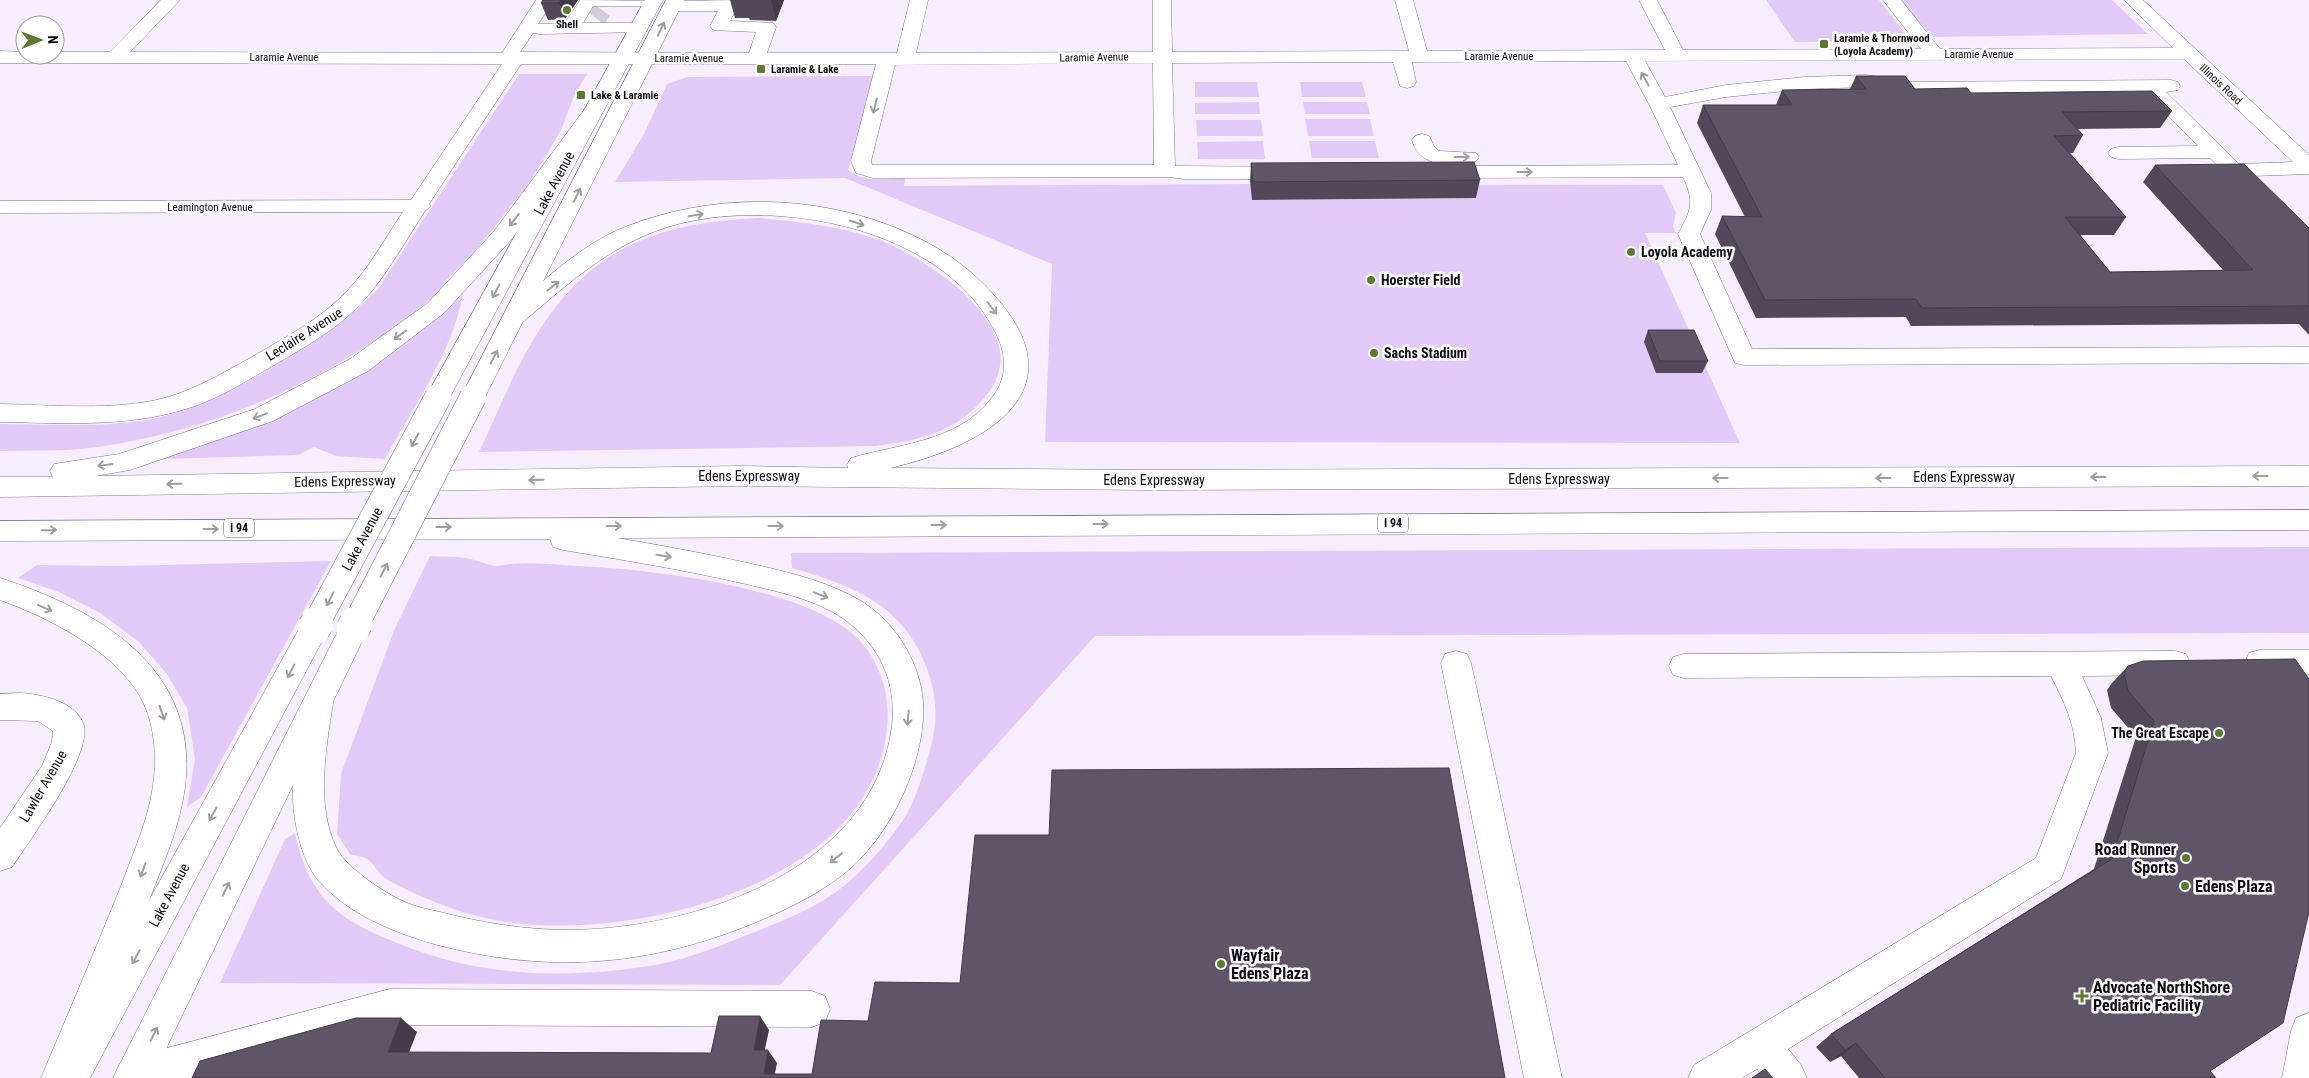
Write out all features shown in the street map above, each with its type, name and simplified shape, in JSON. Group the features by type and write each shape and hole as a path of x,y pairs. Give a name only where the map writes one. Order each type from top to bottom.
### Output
{"main road":[{"path":"116,56 172,0"},
{"name":"Leclaire Avenue","path":"0,413 121,412 171,405 195,397 330,321 343,310 366,284 420,206 545,0"},
{"path":"539,28 571,28 629,1 654,0"},
{"name":"Lake Avenue","path":"70,1078 654,0"},
{"path":"919,0 896,58 861,161 863,169 873,172 1168,171 1184,173 1309,173"},
{"path":"1162,0 1164,164 1168,171"},
{"path":"1404,0 1420,56"},
{"path":"1648,0 1677,55"},
{"path":"1892,0 1935,54"},
{"name":"Illinois Road","path":"2133,0 2309,167"},
{"path":"614,28 629,1"},
{"path":"571,28 588,2 614,28 639,28"},
{"path":"673,3 731,3 720,26 767,27 756,58"},
{"name":"Lake Avenue","path":"133,1077 353,629 647,58 673,3"},
{"path":"574,58 599,14"},
{"name":"Laramie Avenue","path":"0,57 896,58 2188,53"},
{"path":"1846,54 1866,81"},
{"path":"2047,54 2079,87"},
{"path":"1632,55 1702,193 1703,202 1689,234 1744,358 2309,355"},
{"path":"1401,56 1408,82"},
{"path":"1658,104 1765,86 1866,81 1913,88 2171,86"},
{"path":"2149,86 2309,245"},
{"path":"0,480 121,463 264,415 359,365 436,308 503,235 594,110"},
{"path":"1423,144 1434,157 1688,164 1427,172 1423,144"},
{"path":"2118,153 2216,152"},
{"path":"2233,170 2309,167"},
{"name":"Leamington Avenue","path":"0,207 420,206"},
{"path":"515,316 578,266 630,233 658,223 708,212 785,209 817,213 852,222 919,246 941,259 962,276 985,298 1005,324 1015,344 1019,367 1013,387 1001,406 976,426 945,444 905,456 808,476"},
{"name":"Edens Expressway","path":"0,487 808,476 1151,480 2309,476"},
{"name":"I 94","path":"0,531 477,527 2309,520"},
{"path":"318,703 307,771 311,824 327,866 362,895 400,918 452,932 512,944 573,947 634,941 704,926 758,905 801,883 840,857 869,824 890,788 903,754 910,714 906,681 896,656 878,631 854,612 824,595 772,580 686,560 477,527"},
{"path":"0,589 88,628 115,648 138,671 156,695 166,725 171,759 167,799 144,869 97,994 60,1078"},
{"path":"1684,666 2200,662"},
{"path":"2229,662 2309,662"},
{"path":"1456,663 1543,1078"},
{"path":"1707,1078 2050,868 2092,754 2090,724 2060,663"},
{"name":"Lawler Avenue","path":"0,707 33,706 50,711 69,727 69,740 53,774 0,856"},
{"path":"133,1077 390,1007 812,1009"},
{"path":"2301,1078 2309,1031"},
{"path":"1761,1045 1788,1078"}],"shaded area":[{"path":"1766,0 1879,0 1908,37 1880,41 1795,42"},
{"path":"1900,0 2112,0 2148,34 1932,37"},
{"path":"519,74 587,74 574,96 561,130 529,184 471,256 445,281 447,285 409,316 369,344 328,369 284,392 193,426 146,438 86,449 0,451 0,424 111,424 165,416 218,397 250,380 320,337 356,310 378,289"},
{"name":"Sachs Stadium","path":"873,76 848,170 868,179 905,178 904,186 1250,184 1663,185 1676,213 1673,226 1676,233 1645,233 1740,443 1045,442 1052,264 845,178 615,182 644,134 667,84 687,77"},
{"path":"1195,82 1257,82 1259,97 1195,97"},
{"path":"1300,82 1362,82 1366,97 1302,97"},
{"path":"1259,102 1260,114 1195,114 1195,103"},
{"path":"1303,102 1367,102 1370,114 1305,114"},
{"path":"1305,119 1370,119 1374,136 1308,136"},
{"path":"1196,120 1261,120 1263,136 1197,136"},
{"path":"1263,141 1265,159 1198,159 1197,142"},
{"path":"1309,141 1375,141 1379,158 1312,158"},
{"path":"760,218 798,222 854,232 907,253 948,280 974,304 994,331 1001,358 995,382 989,392 966,416 953,425 924,437 876,446 479,452 512,380 534,339 555,308 578,282 602,262 629,246 658,234 689,226"},
{"path":"463,294 458,316 441,358 420,399 385,459 336,456 314,447 298,455 163,459 164,451 344,383 384,360 385,354 443,312"},
{"path":"2309,547 2309,633 1095,636 780,985 220,983 285,839 295,833 302,859 311,879 336,910 352,922 371,932 416,950 474,966 504,970 534,973 595,972 655,965 681,959 776,924 836,892 856,876 876,854 909,810 932,744 935,724 934,694 931,679 919,650 902,625 892,615 870,599 845,586 792,568 791,553"},
{"path":"430,556 466,558 495,566 520,563 545,564 644,571 683,577 764,593 801,605 832,620 856,637 872,656 885,691 888,717 887,729 872,782 841,825 798,861 746,888 689,908 630,920 573,925 522,924 469,914 436,903 404,888 385,878 367,859 350,854 337,834 341,774 395,628"},
{"path":"331,561 201,797 187,807 195,759 187,708 167,674 138,641 100,613 59,592 18,578 37,565 119,566"}],"building":[{"path":"543,0 561,0 559,3 541,3"},
{"path":"1856,76 1905,76 1915,89 1967,88 1971,93 2152,91 2172,111 2062,112 2083,135 2054,136 2126,217 2065,217 2110,272 2253,270 2155,165 2244,164 2309,228 2309,306 1922,308 1916,299 1765,300 1722,216 1762,217 1703,105 1792,105 1782,90 1866,89"},
{"path":"1474,162 1480,180 1253,182 1251,163"},
{"path":"1648,330 1694,330 1708,361 1660,361"},
{"name":"Edens Plaza","path":"2295,659 2309,679 2309,912 2283,1023 2210,1071 2216,1078 1885,1078 1856,1043 1845,1050 1831,1034 2112,859 2154,721 2128,691 2124,673 2128,666 2143,661"},
{"name":"Wayfair Edens Plaza","path":"1449,768 1505,1078 192,1078 200,1061 356,1018 401,1018 388,1052 711,1053 719,1016 760,1016 754,1050 768,1050 764,1074 812,1074 821,1020 868,1021 875,982 960,983 975,835 1049,835 1052,770"},
{"path":"1765,1069 1773,1078 1752,1078"}],"tunnel":[{"path":"596,18 602,10"}],"place":[{"name":"Shell","path":"567,10"},
{"name":"Laramie & Thornwood (Loyola Academy)","path":"1824,44"},
{"name":"Laramie & Lake","path":"761,69"},
{"name":"Lake & Laramie","path":"581,95"},
{"name":"Loyola Academy","path":"1631,252"},
{"name":"Hoerster Field","path":"1371,280"},
{"name":"Sachs Stadium","path":"1374,353"},
{"name":"The Great Escape","path":"2219,733"},
{"name":"Road Runner Sports","path":"2186,858"},
{"name":"Edens Plaza","path":"2185,886"},
{"name":"Wayfair Edens Plaza","path":"1221,964"},
{"name":"Advocate NorthShore Pediatric Facility","path":"2082,996"}]}
